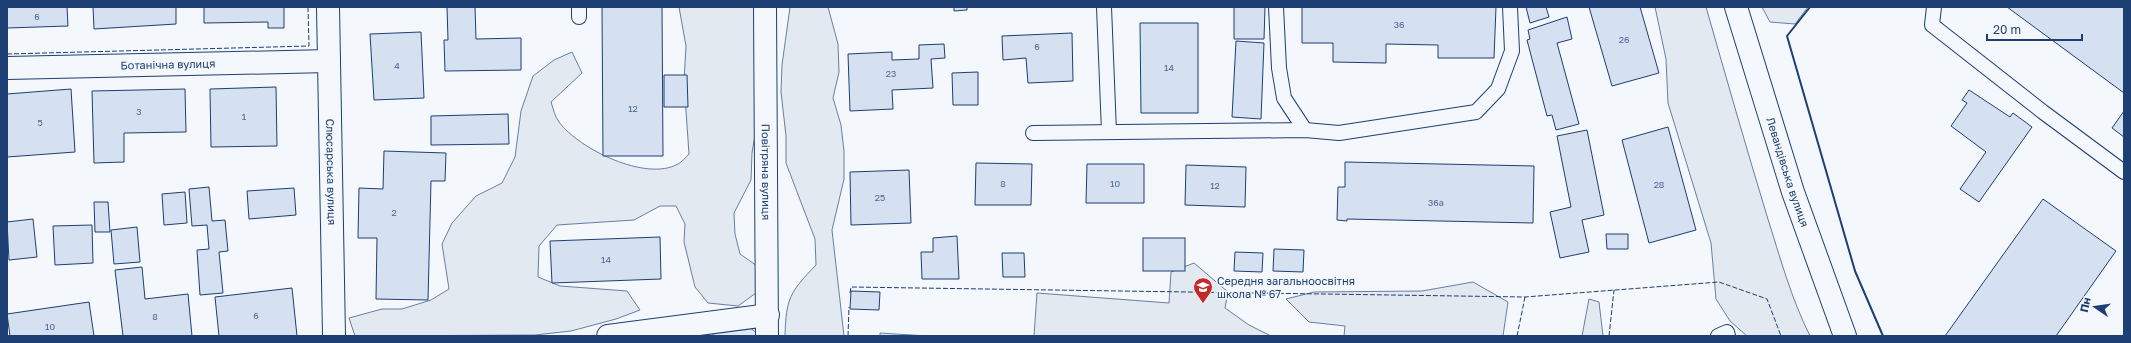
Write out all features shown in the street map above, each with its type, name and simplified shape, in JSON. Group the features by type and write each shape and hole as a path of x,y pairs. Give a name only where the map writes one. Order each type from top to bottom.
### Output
{"street":[{"name":"Слюсарська вулиця","path":"328,7 334,336"},
{"name":"Повітряна вулиця","path":"765,7 768,325"},
{"name":"Левандівська вулиця","path":"1736,7 1793,192 1845,336"},
{"name":"Ботанічна вулиця","path":"7,68 329,61"},
{"path":"608,336 768,325"}],"lane":[{"path":"1104,7 1109,132"},
{"path":"1276,7 1279,68 1284,98 1305,130"},
{"path":"1033,133 1305,130 1339,133 1476,112 1498,89 1512,51 1510,7"},
{"path":"1934,7 1932,25 2043,112 2124,172"},
{"path":"1718,336 1726,332 1728,336"}],"shaded area":[{"path":"679,7 759,7 757,123 752,153 751,180 734,213 735,234 740,254 760,268 756,293 738,306 708,303 695,287 684,242 685,224 676,206 660,206 634,220 557,225 539,246 538,277 560,286 627,291 640,310 616,319 571,331 535,335 355,336 349,318 382,309 402,309 431,300 449,289 442,244 452,223 476,196 502,183 515,157 521,111 533,76 554,60 572,52 582,73 551,102 559,122 582,142 597,152 614,160 632,166 649,169 665,168 678,164 689,154 684,82 686,46"},
{"path":"790,7 828,7 838,44 839,72 833,98 841,125 844,151 844,179 832,230 844,336 785,336 788,304 791,296 800,282 816,265 815,239 786,163 786,136 781,92 782,65"},
{"path":"1655,7 1706,7 1781,262 1791,292 1810,336 1747,336 1730,321 1716,299 1711,243 1668,103 1666,59"},
{"path":"1762,7 1808,7 1795,24 1770,22"},
{"path":"1194,263 1228,292 1225,308 1249,325 1271,336 1034,336 1037,293 1169,303 1171,272"},
{"path":"1473,282 1508,302 1503,336 1344,336 1345,326 1309,322 1286,299 1314,292 1422,291"},
{"path":"1589,299 1599,302 1603,336 1582,336"},
{"path":"726,310 761,336 713,336 713,329"},
{"path":"880,333 927,336 880,336"}],"building":[{"path":"7,7 67,7 68,26 7,28"},
{"path":"93,7 176,7 176,24 94,29"},
{"path":"204,7 284,7 284,28 268,28 268,22 204,23"},
{"path":"447,7 475,7 476,39 521,38 521,70 445,71 444,40 448,40"},
{"path":"602,7 662,7 663,156 603,156"},
{"path":"954,7 967,7 967,10 954,11"},
{"path":"1234,7 1265,7 1264,39 1234,39"},
{"path":"1302,7 1496,7 1494,58 1438,58 1438,45 1386,44 1386,63 1333,62 1333,43 1302,43"},
{"path":"1526,7 1546,7 1549,17 1530,23"},
{"path":"1589,7 1640,7 1659,73 1612,86"},
{"path":"2007,7 2124,7 2124,93"},
{"path":"1567,17 1572,39 1557,43 1579,124 1556,130 1552,115 1547,116 1527,40 1530,39 1528,30"},
{"path":"1140,23 1198,23 1198,113 1141,113"},
{"path":"421,32 424,98 374,100 370,34"},
{"path":"1072,33 1073,81 1028,83 1026,58 1003,60 1002,36"},
{"path":"1236,41 1264,43 1261,119 1232,117"},
{"path":"944,44 945,58 931,59 933,88 892,90 893,109 850,111 848,54 892,52 892,60 919,59 919,45"},
{"path":"978,72 978,105 953,105 952,73"},
{"path":"664,75 687,75 688,107 664,107"},
{"path":"276,87 277,146 211,147 210,89"},
{"path":"71,89 75,152 7,157 7,94"},
{"path":"185,89 186,132 124,133 124,162 94,163 92,91"},
{"path":"1969,90 2010,117 2013,113 2032,127 1979,202 1960,189 1986,152 1951,126 1967,103 1962,100"},
{"path":"2124,111 2124,137 2112,128"},
{"path":"508,114 509,144 431,145 431,116"},
{"path":"1668,127 1696,230 1649,243 1622,140"},
{"path":"1587,130 1604,215 1582,220 1589,252 1560,258 1550,212 1571,207 1557,136"},
{"path":"384,151 446,153 445,181 431,181 428,300 376,299 377,238 358,238 359,188 383,189"},
{"path":"1345,162 1534,166 1533,223 1337,220 1338,187 1345,187"},
{"path":"976,163 1032,164 1031,205 975,205"},
{"path":"1087,164 1144,164 1144,203 1086,203"},
{"path":"1186,165 1246,167 1245,207 1185,205"},
{"path":"909,170 911,223 851,225 850,172"},
{"path":"209,187 212,221 225,220 228,251 219,252 223,293 200,295 197,250 209,249 207,225 192,226 189,189"},
{"path":"294,188 296,215 249,219 247,191"},
{"path":"185,192 187,223 164,225 162,194"},
{"path":"2043,199 2116,251 2056,336 1945,336"},
{"path":"94,202 108,202 110,232 95,232"},
{"path":"33,219 37,257 9,260 7,222"},
{"path":"92,225 93,263 55,265 53,226"},
{"path":"137,227 140,262 114,264 111,230"},
{"path":"1606,234 1628,234 1628,249 1607,249"},
{"path":"957,236 959,279 922,279 921,252 933,252 933,238"},
{"path":"660,237 661,279 552,283 550,241"},
{"path":"1143,238 1185,238 1185,271 1143,271"},
{"path":"1274,249 1304,250 1303,272 1273,271"},
{"path":"1235,252 1263,253 1262,272 1234,271"},
{"path":"1002,253 1024,253 1025,277 1003,277"},
{"path":"142,267 145,299 188,294 192,336 123,336 115,270"},
{"path":"292,288 297,336 219,336 215,297"},
{"path":"851,291 880,292 879,310 850,309"},
{"path":"89,302 94,336 10,336 7,314"}],"fence":[{"path":"7,54 309,46 308,7"},
{"path":"850,293 851,287 1525,297 1719,282 1767,299 1781,336"},
{"path":"1609,336 1614,290"},
{"path":"1517,336 1525,297"},
{"path":"848,336 849,307"}],"wall":[{"path":"1810,7 1787,36 1855,271 1883,336"}],"place":[{"name":"Середня загальноосвітня школа № 67","path":"1203,304"}]}
